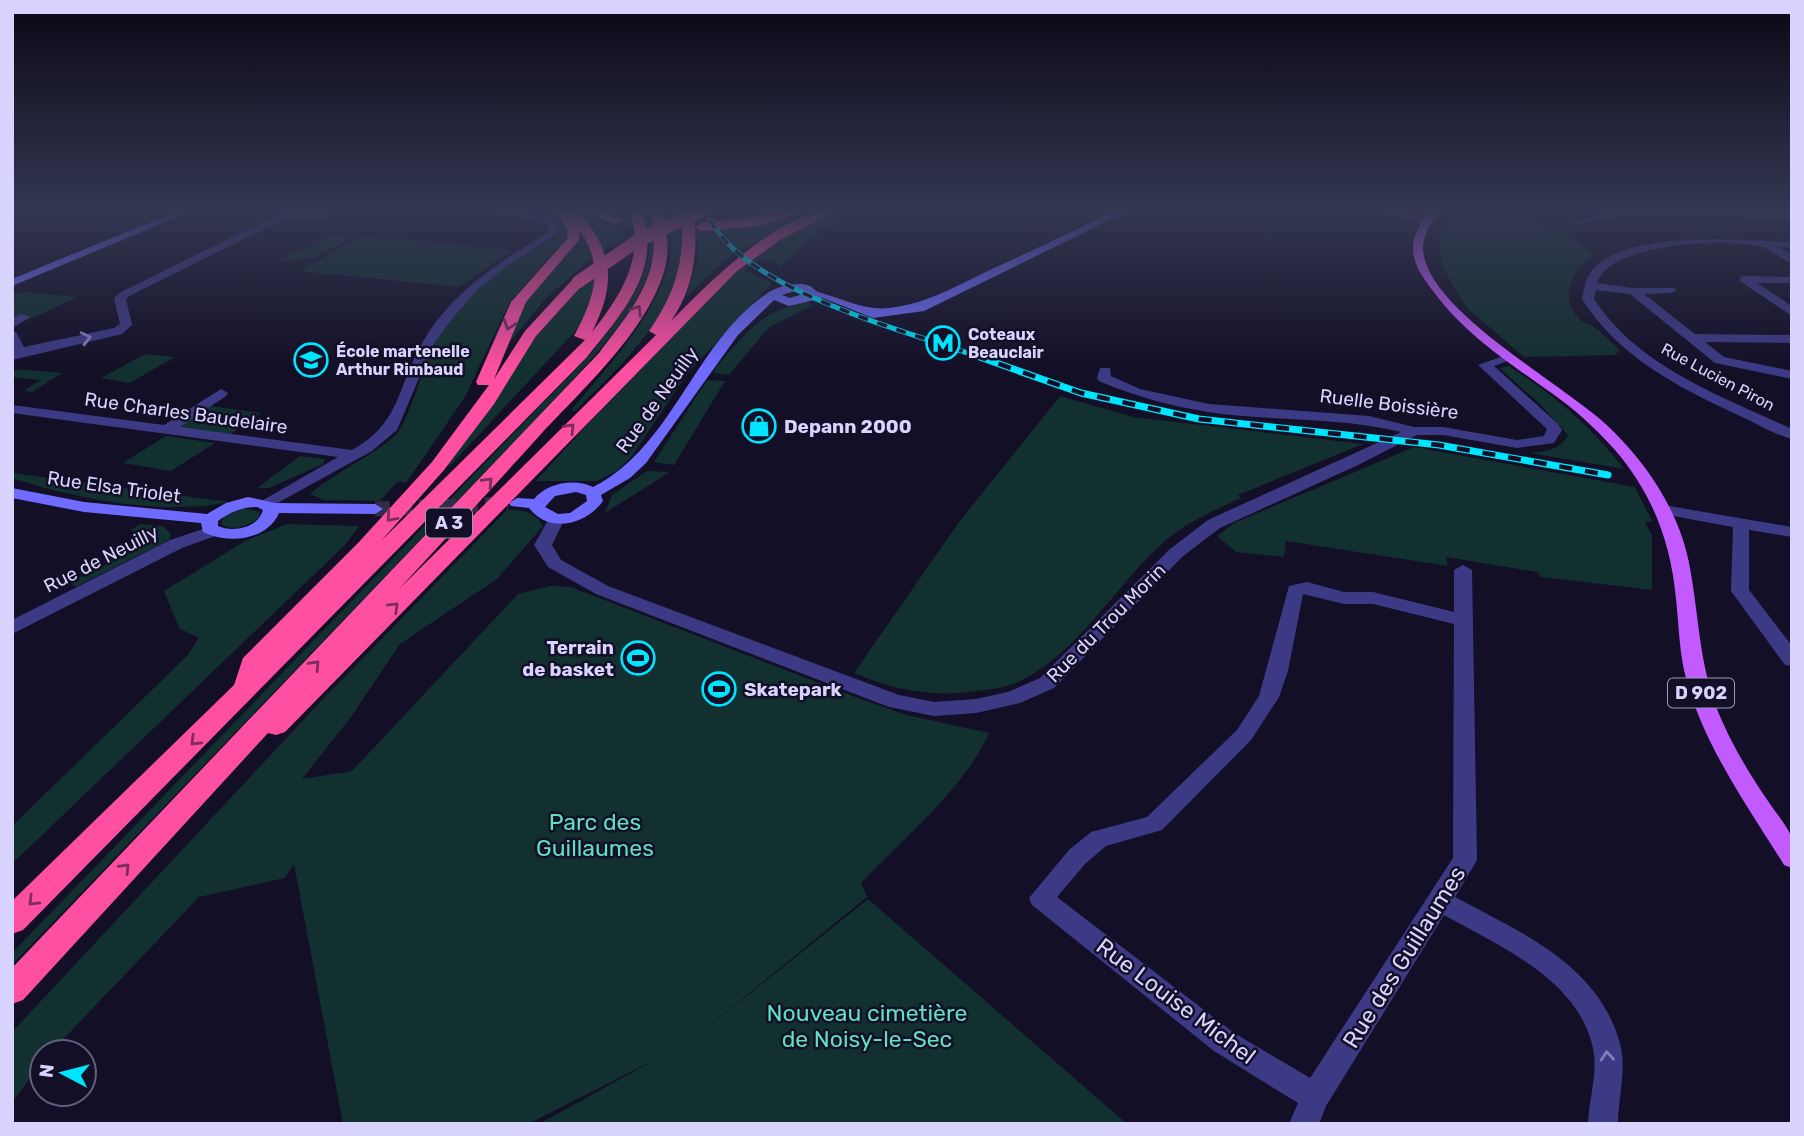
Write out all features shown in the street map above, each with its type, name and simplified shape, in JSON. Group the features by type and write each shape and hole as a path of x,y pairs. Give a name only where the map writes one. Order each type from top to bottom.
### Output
{"highway":[{"path":"416,487 469,409 497,359 513,311 552,263"},
{"path":"536,402 537,387 581,337 597,309 603,289 602,263"},
{"path":"243,693 251,664 365,547 416,487 438,466 486,404 530,334 578,282 605,263"},
{"name":"A 3","path":"12,921 582,354 618,308 640,263"},
{"name":"A 3","path":"12,990 604,356 639,309 660,263"},
{"path":"615,381 622,369 659,327 684,283 688,263"},
{"path":"200,786 247,756 615,381 739,263"}],"main road":[{"name":"D 902","path":"1422,263 1426,274 1457,315 1506,359 1563,395"},
{"name":"D 902","path":"1431,263 1447,293 1471,321 1555,386 1620,446 1647,481 1662,510 1682,569 1695,675 1708,714 1792,858"}],"street":[{"path":"12,283 60,263"},
{"path":"12,335 16,354 124,328 120,298 186,263"},
{"path":"269,506 354,456 392,427 427,345 474,287 504,263"},
{"path":"773,295 787,287 804,287 813,295 824,295 873,314 920,308 1014,263"},
{"path":"1607,263 1595,274 1591,286 1633,291 1671,290"},
{"path":"1792,280 1744,279 1792,312"},
{"name":"Rue Lucien Piron","path":"1591,286 1588,299 1602,324 1660,370 1792,435"},
{"path":"1633,291 1720,360 1792,375"},
{"path":"773,295 789,302"},
{"name":"Rue de Neuilly","path":"593,493 625,476 642,459 698,376 764,300 773,295"},
{"name":"Rue de Neuilly","path":"745,321 813,295"},
{"path":"12,324 24,317"},
{"path":"1692,338 1792,339"},
{"name":"Ruelle Boissière","path":"1105,371 1104,378 1111,383 1181,403 1224,410 1369,420 1414,431 1443,431 1531,444 1549,440 1555,430 1485,365 1506,359"},
{"path":"166,430 221,393"},
{"name":"Rue Charles Baudelaire","path":"12,409 354,456"},
{"name":"Rue du Trou Morin","path":"558,519 543,545 554,563 601,590 896,702 934,709 976,706 1013,698 1048,683 1176,553 1214,524 1353,462 1414,431"},
{"path":"583,488 593,493 595,501 589,510 574,517 558,519 539,512 538,504 545,495 559,489 583,488"},
{"name":"Rue Elsa Triolet","path":"12,493 83,507 211,525"},
{"path":"517,503 538,504"},
{"name":"Rue de Neuilly","path":"12,628 211,525 234,505 375,509"},
{"name":"Rue de Neuilly","path":"211,525 225,534 247,531 271,516 269,506"},
{"path":"1662,510 1792,532"},
{"path":"1741,523 1740,591 1792,660"},
{"name":"Rue des Guillaumes","path":"1304,1124 1315,1097 1465,860 1464,570"},
{"name":"Rue Louise Michel","path":"1315,1097 1224,1042 1041,898 1077,857 1099,839 1154,824 1244,735 1269,697 1278,671 1295,590 1307,588 1344,598 1373,598 1463,620"},
{"path":"1439,900 1542,960 1569,982 1581,997 1596,1019 1607,1051 1603,1124"}],"green space":[{"path":"314,263 494,263 459,287 299,271"},
{"path":"514,263 544,263 509,303 465,397 406,483 398,481 380,501 324,500 310,494 393,438 408,412 432,347 442,328 470,296"},
{"path":"559,263 586,263 546,298 505,348 519,309"},
{"path":"647,263 651,263 633,304 591,360 12,965 12,953 593,351 631,299"},
{"path":"668,263 680,263 664,307 650,330 613,373 575,411 571,411 638,327 664,279"},
{"path":"696,263 722,263 686,297"},
{"path":"754,263 745,271 772,283 687,374 632,456 617,471 597,481 536,481 632,375 738,265"},
{"path":"1442,263 1584,263 1570,284 1573,311 1580,320 1597,329 1620,350 1615,355 1524,357 1466,307"},
{"path":"597,271 592,303 577,329 449,467 447,464 556,307"},
{"path":"30,292 77,297 35,317 12,318 12,293"},
{"path":"807,302 813,305 769,327 729,375 714,373 736,344 766,317 791,305"},
{"path":"145,354 175,357 130,383 101,378"},
{"path":"1509,366 1571,413 1599,439 1624,469 1530,453 1557,447 1568,435 1539,403 1499,368"},
{"path":"19,369 62,373 32,392 23,391 41,380 12,377 12,372"},
{"path":"707,380 725,381 674,465 654,462"},
{"path":"1060,396 1133,417 1363,444 1238,495 1241,498 1206,514 1174,534 1139,567 1074,641 1037,672 1016,683 986,690 939,693 896,687 854,673 959,522"},
{"path":"210,406 261,413 229,435 176,428"},
{"path":"166,436 215,443 171,471 123,463"},
{"path":"1414,447 1635,487 1652,521 1645,523 1652,535 1652,590 1541,577 1537,572 1446,557 1448,566 1286,541 1284,557 1236,552 1217,536 1234,523"},
{"path":"300,456 325,459 323,464 269,488 257,488"},
{"path":"647,471 670,472 605,513 612,495"},
{"path":"12,473 229,502 176,507 120,503 37,486 12,478"},
{"path":"243,508 260,512 259,517 241,527 231,528 221,524 224,516"},
{"name":"Parc des Guillaumes","path":"507,510 519,510 536,517 543,526 497,579 400,644 351,717 302,779 352,771 518,594 551,586 571,587 907,715 989,733 978,754 949,793 861,883 867,897 692,1040 868,899 1127,1124 539,1124 660,1057 528,1124 343,1124 294,864 285,878 199,897 64,1038 28,1038 28,1081 12,1102 12,1032 322,700"},
{"path":"141,524 162,526 171,533 169,540 75,587 70,582 150,543 130,530"},
{"path":"287,524 359,526 346,544 12,864 12,826 187,656 199,638 179,628 164,591 247,540"}],"tunnel":[{"path":"375,509 508,504"}],"railway":[{"path":"752,263 793,288 831,305 979,357"},
{"path":"974,355 1081,393 1199,419 1439,445 1608,475"}],"place":[{"name":"Coteaux Beauclair","path":"943,343"},
{"name":"École martenelle Arthur Rimbaud","path":"311,360"},
{"name":"Depann 2000","path":"759,426"},
{"name":"Terrain de basket","path":"638,658"},
{"name":"Skatepark","path":"719,689"}],"park label":[{"name":"Nouveau cimetière de Noisy-le-Sec","path":"867,1026"}]}
